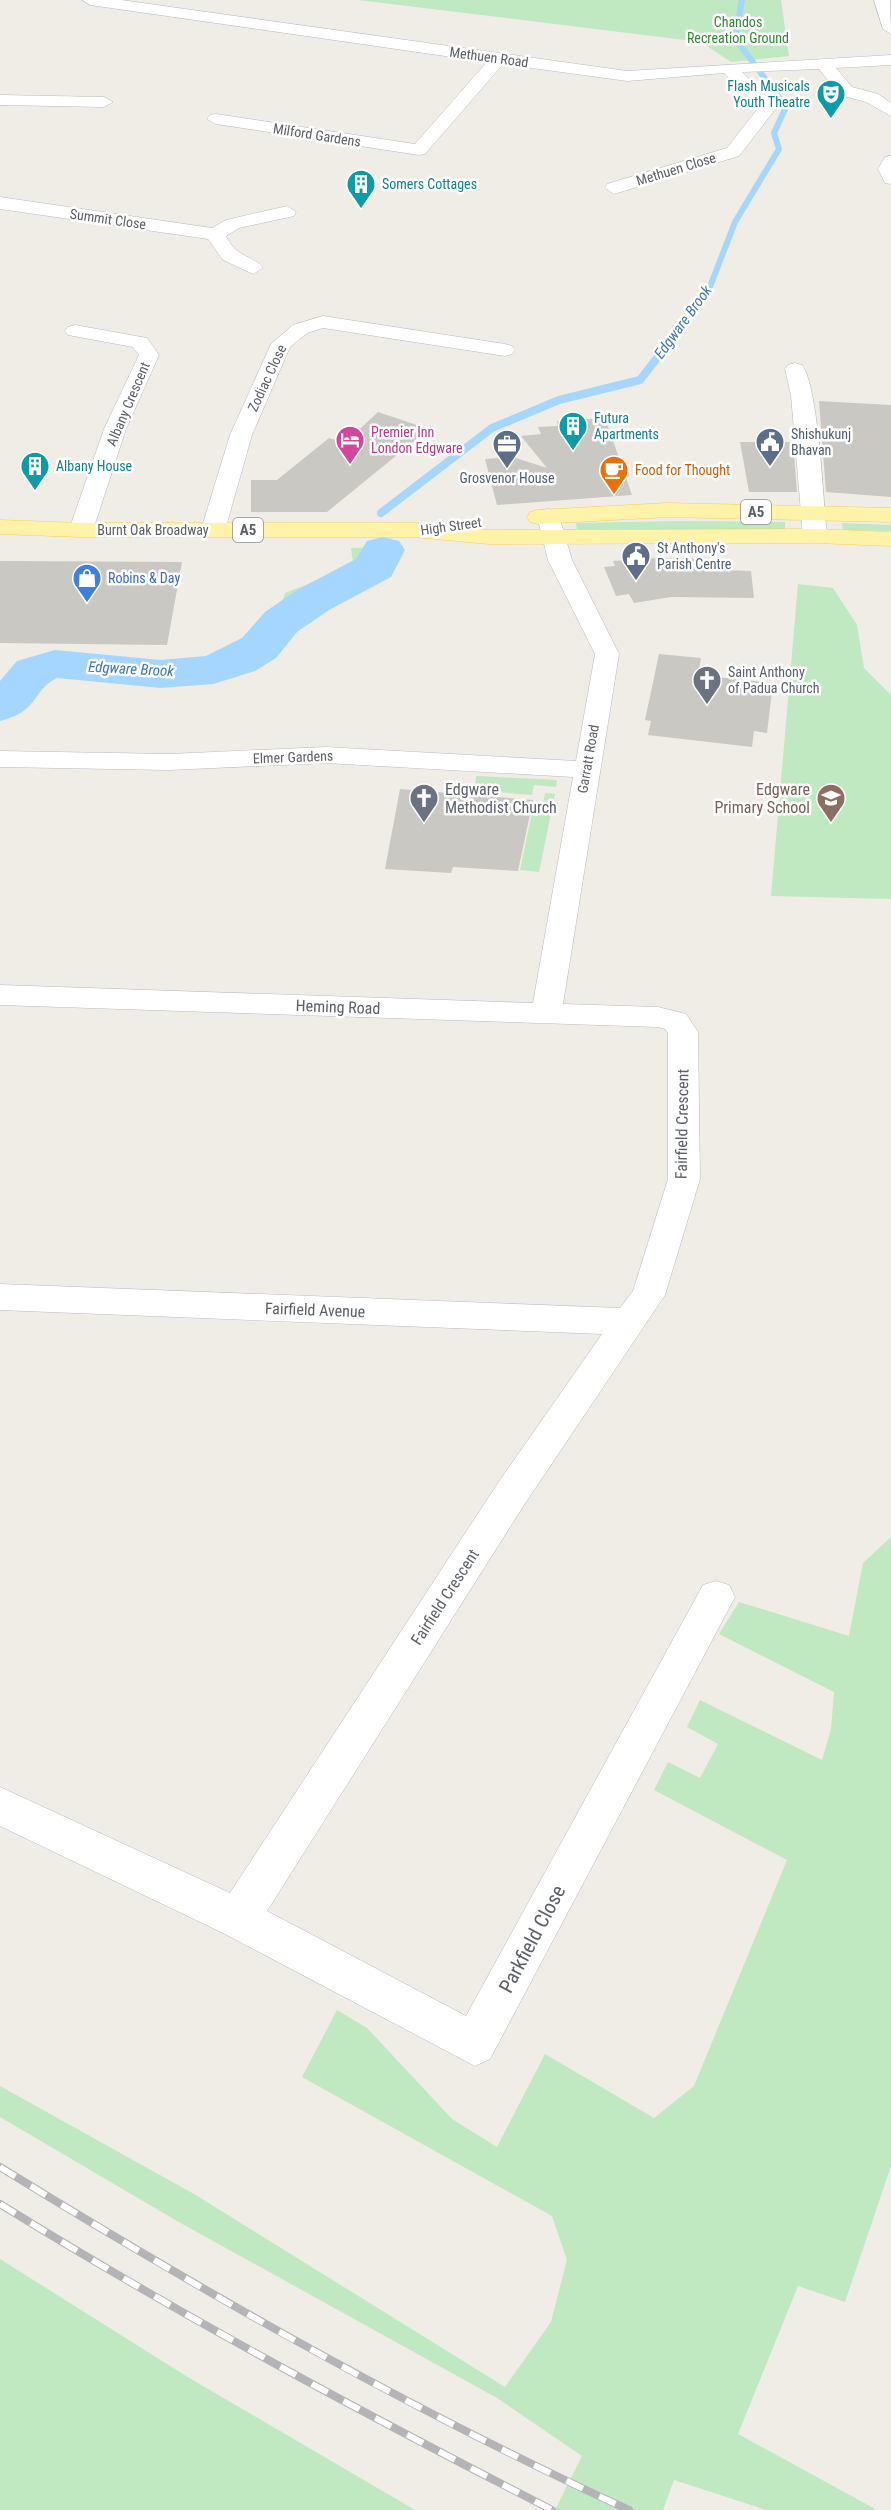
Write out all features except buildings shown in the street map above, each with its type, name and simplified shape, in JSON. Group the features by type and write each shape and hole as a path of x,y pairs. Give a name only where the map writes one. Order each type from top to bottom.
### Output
{"main road":[{"name":"High Street","path":"414,530 489,537 668,510 891,515"},
{"name":"Burnt Oak Broadway","path":"0,526 81,530 414,530"},
{"name":"High Street","path":"550,527 891,539"}],"street":[{"name":"Methuen Road","path":"90,0 627,76 651,76 728,68 891,60"},
{"path":"882,0 891,29"},
{"name":"Milford Gardens","path":"216,119 424,155 500,58"},
{"path":"824,63 846,91 872,98 891,111"},
{"name":"Methuen Close","path":"614,189 733,152 768,106 728,68"},
{"path":"0,100 104,102"},
{"path":"891,161 887,169 891,179"},
{"name":"Summit Close","path":"0,203 215,234"},
{"path":"253,268 232,260 224,252 215,234 233,224 287,212"},
{"name":"Zodiac Close","path":"213,530 241,435 281,344 291,333 308,324 323,322 505,350"},
{"name":"Albany Crescent","path":"75,331 140,342 149,355 115,429 81,530"},
{"path":"795,369 802,395 815,536"},
{"name":"Garratt Road","path":"546,1014 607,654 560,560 550,527"},
{"name":"Elmer Gardens","path":"0,759 170,762 326,755 586,770"},
{"name":"Heming Road","path":"0,995 658,1017 675,1021"},
{"name":"Fairfield Crescent","path":"238,1918 511,1494 648,1295 684,1179 683,1032 675,1021"},
{"name":"Fairfield Avenue","path":"0,1297 630,1322"},
{"name":"Parkfield Close","path":"238,1918 475,2044 716,1598"},
{"path":"0,1806 238,1918"}],"green space":[{"name":"Chandos Recreation Ground","path":"358,0 781,0 789,56 731,62 701,42"},
{"path":"785,522 785,529 577,529 576,523"},
{"path":"842,523 891,525 891,531 843,530"},
{"path":"397,547 389,562 300,621 275,646 218,675 42,669 25,700 0,713 0,693 26,666 46,657 205,661 247,643 275,623 285,593 316,581 336,582 354,569 351,548"},
{"path":"798,584 833,588 857,625 864,668 891,695 891,899 771,896"},
{"path":"476,776 557,780 556,787 534,785 532,795 475,790"},
{"path":"545,793 555,794 539,872 520,870 532,813 541,814"},
{"path":"891,1537 891,2166 845,2302 798,2286 738,2434 877,2510 766,2510 674,2480 663,2510 555,2510 582,2456 497,2398 177,2221 0,2117 0,2086 194,2194 505,2387 551,2322 567,2260 552,2216 302,2077 337,2010 367,2028 452,2119 497,2147 545,2054 654,2118 694,2086 787,1860 654,1790 668,1762 700,1778 718,1744 687,1727 700,1700 822,1760 831,1729 834,1692 719,1634 739,1602 849,1636 863,1563"},
{"path":"0,2259 186,2376 415,2510 0,2510"}],"waterway":[{"name":"Edgware Brook","path":"701,302 708,292 735,222 779,149 774,133 786,107 735,38 742,0"},
{"name":"Edgware Brook","path":"381,513 492,428 559,400 640,380 702,300"},
{"name":"Edgware Brook","path":"0,706 16,694 33,671 55,664 161,674 213,670 238,661 259,648 281,622 313,600 375,567 383,550"}],"railway":[{"path":"0,2167 154,2260 309,2348 467,2432 629,2510"},
{"path":"0,2204 135,2285 273,2363 552,2510"}],"place":[{"name":"Flash Musicals Youth Theatre","path":"831,120"},
{"name":"Somers Cottages","path":"361,210"},
{"name":"Futura Apartments","path":"573,452"},
{"name":"Premier Inn London Edgware","path":"350,466"},
{"name":"Shishukunj Bhavan","path":"770,468"},
{"name":"Grosvenor House","path":"507,470"},
{"name":"Albany House","path":"35,492"},
{"name":"Food for Thought","path":"614,496"},
{"name":"St Anthony's Parish Centre","path":"636,582"},
{"name":"Robins & Day","path":"87,604"},
{"name":"Saint Anthony of Padua Church","path":"707,706"},
{"name":"Edgware Methodist Church","path":"424,824"},
{"name":"Edgware Primary School","path":"831,824"}]}
